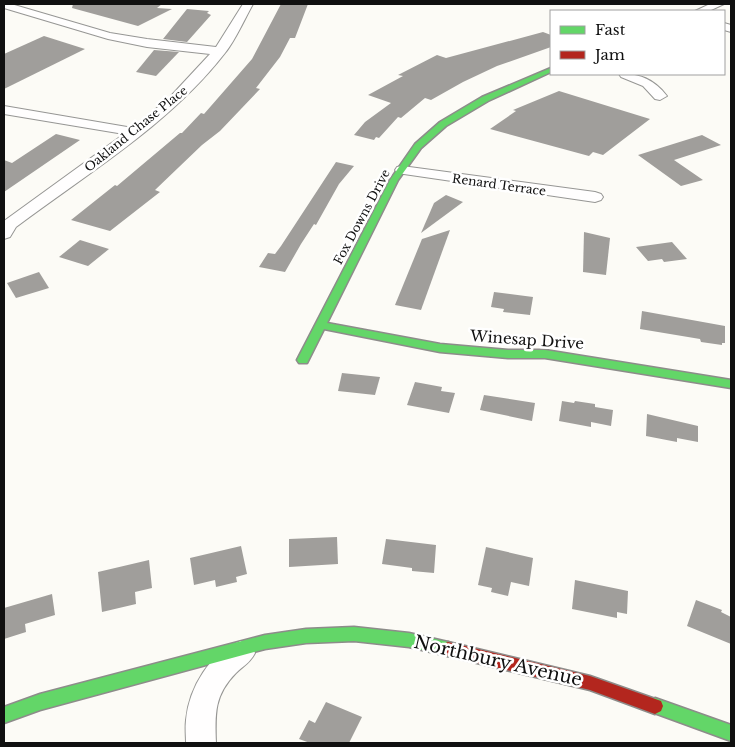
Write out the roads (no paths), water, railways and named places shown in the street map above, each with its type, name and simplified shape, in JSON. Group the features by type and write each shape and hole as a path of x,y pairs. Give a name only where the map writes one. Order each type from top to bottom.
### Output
{"street":[{"path":"4,6 9,4"},
{"name":"Oakland Chase Place","path":"4,234 10,224 87,169 191,84 220,52 232,35 248,4"},
{"path":"703,10 719,4"},
{"path":"4,6 116,38 220,52"},
{"name":"Fox Downs Drive","path":"303,360 394,180 418,146 443,124 486,99 550,70"},
{"path":"627,75 647,83 660,96"},
{"path":"4,110 109,126 133,132"},
{"name":"Renard Terrace","path":"402,170 596,197"},
{"name":"Winesap Drive","path":"321,326 440,348 508,354 545,354 731,384"},
{"name":"Northbury Avenue","path":"4,715 40,702 265,642 306,636 344,634 409,640 590,683 731,734"},
{"name":"Northbury Avenue","path":"201,743 200,719 206,695 218,674 236,656 256,645"}]}
